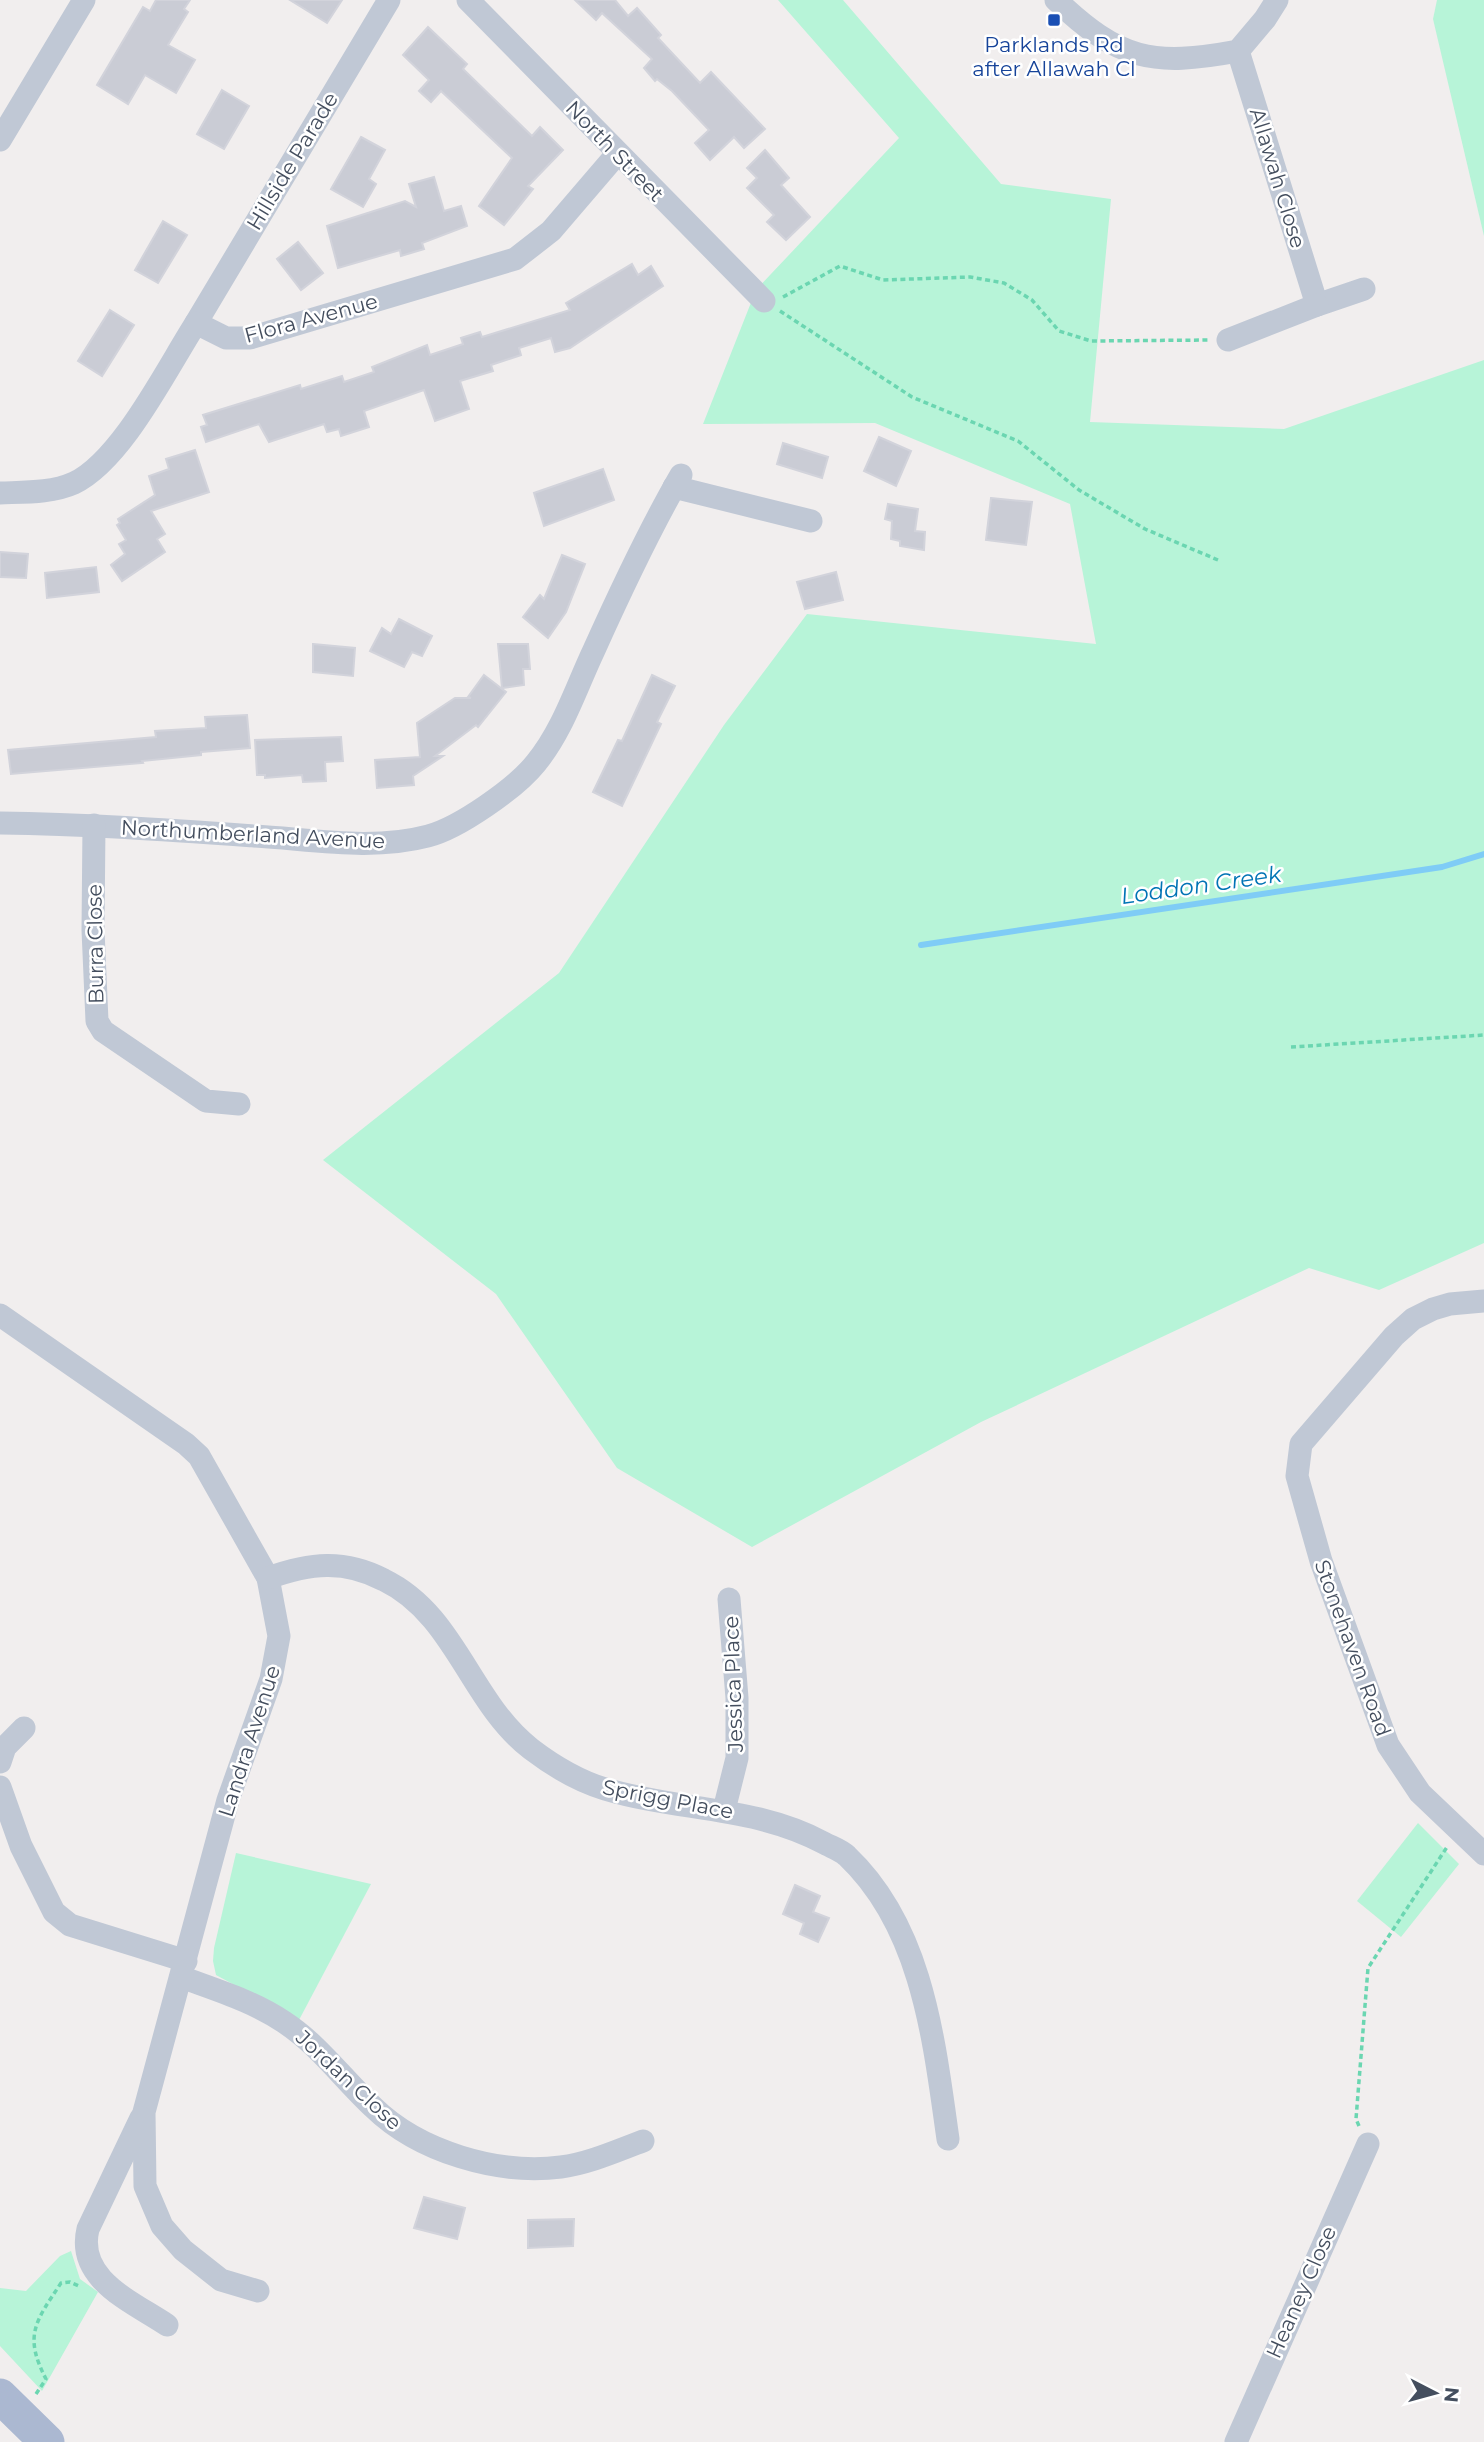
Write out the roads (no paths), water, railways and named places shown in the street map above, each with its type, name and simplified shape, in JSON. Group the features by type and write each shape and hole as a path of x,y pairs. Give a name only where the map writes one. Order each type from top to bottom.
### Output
{"main road":[{"path":"0,2396 47,2442"},
{"path":"0,2423 19,2442"}],"street":[{"path":"0,140 84,0"},
{"name":"Hillside Parade","path":"195,323 389,0"},
{"name":"North Street","path":"468,0 764,301"},
{"path":"1056,0 1088,31 1116,48 1140,56 1165,59 1238,51 1277,0"},
{"name":"Allawah Close","path":"1238,51 1317,305"},
{"name":"Flora Avenue","path":"195,323 226,338 250,338 515,259 551,231 617,154"},
{"path":"1228,340 1364,289"},
{"path":"0,493 43,491 72,484 107,459 195,323"},
{"name":"Northumberland Avenue","path":"0,823 94,824 359,843 404,842 430,836 456,824 502,793 535,764 557,731 643,541 678,481 811,521"},
{"name":"Burra Close","path":"94,824 93,930 97,1021 103,1031 206,1101 239,1104"},
{"name":"Stonehaven Road","path":"1484,1301 1450,1304 1413,1319 1301,1444 1297,1476 1321,1561 1388,1745 1420,1793 1484,1854"},
{"name":"Landra Avenue","path":"0,1315 193,1450 268,1577 277,1617 278,1655 229,1800 144,2112 88,2229 84,2244 87,2261 97,2275 117,2292 167,2325"},
{"name":"Sprigg Place","path":"268,1577 323,1564 358,1567 394,1584 424,1606 490,1704 530,1748 572,1775 604,1789 662,1802 724,1810 795,1827 846,1855 883,1902 918,1972 936,2054 948,2139"},
{"name":"Jessica Place","path":"724,1810 737,1758 737,1698 729,1599"},
{"path":"0,1762 5,1747 24,1728"},
{"name":"Jordan Close","path":"0,1787 21,1846 54,1912 70,1925 184,1969 285,2022 319,2050 382,2115 418,2140 487,2162 533,2168 590,2161 643,2141"},
{"name":"Landra Avenue","path":"144,2112 145,2186 162,2226 183,2250 221,2280 258,2291"},
{"name":"Heaney Close","path":"1236,2442 1368,2144"}],"waterway":[{"name":"Loddon Creek","path":"921,945 1442,867 1484,854"}],"place":[{"name":"Parklands Rd after Allawah Cl","path":"1054,20"}]}
